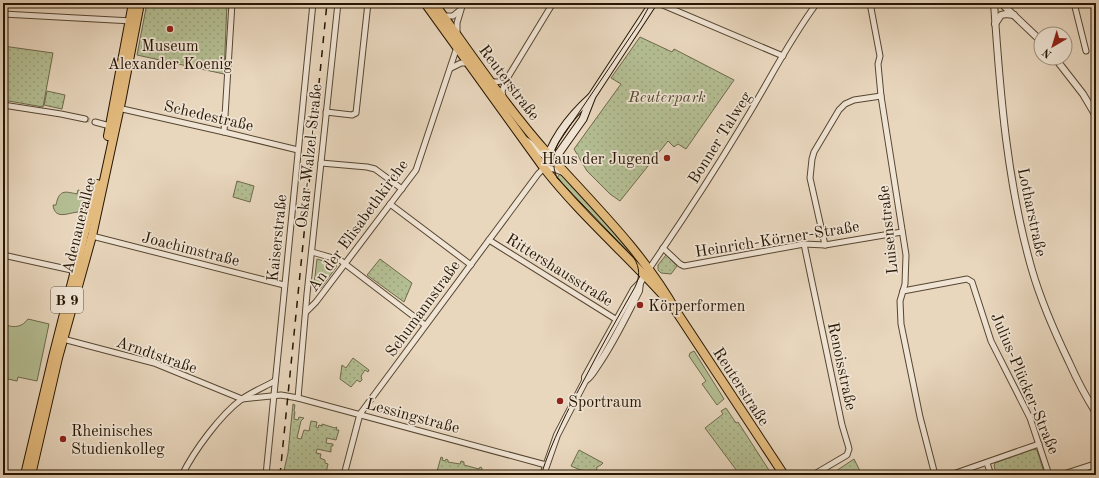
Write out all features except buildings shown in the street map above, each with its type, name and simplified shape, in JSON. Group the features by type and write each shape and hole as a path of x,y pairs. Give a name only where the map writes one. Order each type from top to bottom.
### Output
{"main road":[{"name":"Adenauerallee","path":"133,3 133,21"},
{"name":"Adenauerallee","path":"25,475 78,271 92,236 133,21 140,3"},
{"name":"Reuterstraße","path":"425,3 491,80 503,98 550,157 568,175 647,272"},
{"name":"Reuterstraße","path":"434,3 444,16 454,24 457,41 469,63 562,192 664,289 676,311 784,475"},
{"path":"544,168 575,113 592,96 653,3"},
{"path":"433,14 444,23 454,24"},
{"path":"550,157 583,120 592,96"},
{"name":"Adenauerallee","path":"31,475 63,340 110,126 116,108"},
{"path":"523,138 550,157"}],"street":[{"path":"224,132 232,3"},
{"name":"Kaiserstraße","path":"266,475 312,3"},
{"name":"Oskar-Walzel-Straße","path":"306,312 338,3"},
{"path":"326,112 356,113 368,3"},
{"path":"454,24 463,3"},
{"path":"503,98 502,91 508,77 553,3"},
{"path":"658,3 783,56"},
{"name":"Bonner Talweg","path":"543,475 560,428 588,372 634,289 640,283 708,178 800,27 817,3"},
{"name":"Luisenstraße","path":"870,3 880,56 878,64 881,96 906,255 906,274 899,309 903,338 920,417 935,475"},
{"name":"Lotharstraße","path":"994,3 1002,110 1019,220 1032,270 1054,330 1081,387 1096,413"},
{"path":"1001,3 1033,34"},
{"path":"1074,3 1086,51"},
{"path":"444,16 453,16 461,9"},
{"path":"3,14 133,21"},
{"path":"995,24 1001,15 1015,15"},
{"name":"An der Elisabethkirche","path":"298,398 306,312 316,302 416,170 451,68 457,41"},
{"path":"451,68 461,63 469,63"},
{"path":"1061,66 1096,116"},
{"path":"491,80 500,82 508,77"},
{"path":"825,245 810,178 810,168 813,155 842,106 854,100 881,96"},
{"path":"3,105 85,119"},
{"name":"Schedestraße","path":"116,108 298,148"},
{"path":"95,122 110,126"},
{"path":"321,162 375,169 402,189"},
{"path":"544,168 559,171 568,175"},
{"name":"Schumannstraße","path":"344,475 360,414 425,325 544,168"},
{"path":"390,204 470,265"},
{"name":"Heinrich-Körner-Straße","path":"663,248 684,266 804,244 825,245 902,232"},
{"name":"Joachimstraße","path":"92,236 285,283"},
{"name":"Rittershausstraße","path":"489,240 617,320"},
{"name":"Renoisstraße","path":"804,244 844,432 849,448 847,455 813,475"},
{"path":"312,252 340,260 425,325"},
{"path":"3,255 78,271"},
{"name":"Julius-Plücker-Straße","path":"903,290 970,280 972,282 991,341 1030,418 1049,475"},
{"name":"Bonner Talweg","path":"584,381 590,377 604,357 639,290 640,283"},
{"name":"Arndtstraße","path":"63,340 154,364 242,399"},
{"path":"182,475 188,464 222,418 242,399 274,381"},
{"name":"Lessingstraße","path":"242,399 273,396 298,398 546,465"},
{"path":"950,475 1039,444"},
{"path":"987,463 991,475"},
{"path":"1062,475 1096,464"}],"green space":[{"path":"147,3 227,3 224,74 137,55"},
{"name":"Reuterpark","path":"640,37 672,52 674,49 734,80 686,149 678,144 674,147 668,141 620,201 610,194 587,171 574,149 621,84 611,78"},
{"path":"3,46 53,53 43,107 3,100"},
{"path":"47,91 65,95 62,109 44,105"},
{"path":"560,174 633,252 631,253 633,255 631,257 556,179"},
{"path":"237,181 254,186 250,202 233,197"},
{"path":"78,190 86,192 81,212 60,214 54,210 53,205 56,205 61,194 69,192 77,194"},
{"path":"666,255 677,266 671,274 661,273 658,270 658,265"},
{"path":"317,259 335,264 337,266 321,288 315,288 314,285"},
{"path":"380,259 412,283 404,302 367,275"},
{"path":"28,319 49,324 37,381 18,377 17,381 3,378 3,331 5,331 6,325 18,326 23,324"},
{"path":"694,351 724,399 717,405 702,384 706,381 689,356 690,353"},
{"path":"353,358 369,370 368,372 365,370 361,376 362,380 360,382 357,380 351,387 340,379 342,365 346,368"},
{"path":"293,404 295,405 294,419 298,420 299,417 304,418 301,421 297,438 301,439 304,430 309,431 311,421 317,422 316,427 318,428 319,425 322,426 322,424 335,428 337,427 336,430 339,430 336,440 327,438 326,443 333,444 333,446 331,446 331,452 317,449 316,453 321,454 320,458 325,460 325,463 328,464 326,473 323,472 322,475 283,475 288,453"},
{"path":"726,408 736,423 738,422 772,475 740,475 705,428 723,414 721,411"},
{"path":"1034,449 1037,450 1044,472 1043,475 997,475 994,466 995,463"},
{"path":"579,450 603,463 597,467 596,475 592,475 571,466"},
{"path":"441,457 443,458 442,460 445,461 446,459 448,462 460,464 461,461 464,462 464,465 479,469 480,467 482,468 481,475 436,475"},
{"path":"854,459 862,475 830,475"}],"tunnel":[{"path":"85,119 95,122"}],"tram line":[{"path":"541,475 555,438 567,413 635,287 639,272 634,258 557,178 554,169 554,155 559,142 641,21 651,3"}],"railway":[{"path":"280,475 327,3"}],"place":[{"name":"Museum Alexander Koenig","path":"170,29"},
{"name":"Haus der Jugend","path":"667,158"},
{"name":"Körperformen","path":"640,305"},
{"name":"Sportraum","path":"560,401"},
{"name":"Rheinisches Studienkolleg","path":"63,439"}]}
